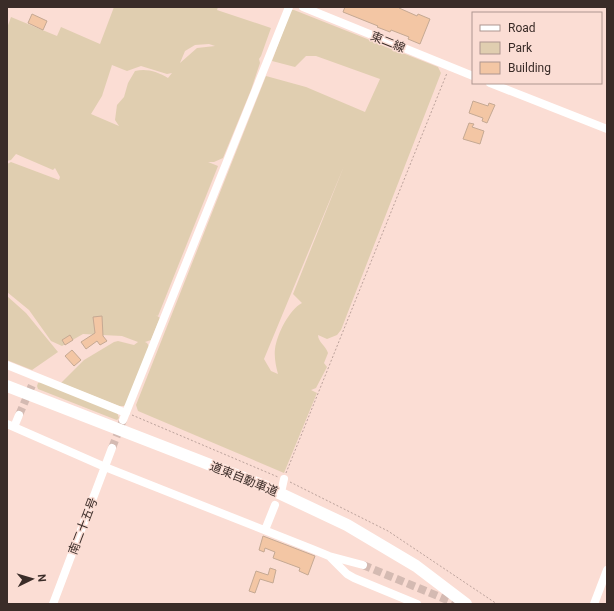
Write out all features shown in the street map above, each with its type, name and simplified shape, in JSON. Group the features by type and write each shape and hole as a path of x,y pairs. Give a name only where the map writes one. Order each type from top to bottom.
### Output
{"highway":[{"name":"道東自動車道","path":"7,386 262,485 347,525 416,566 466,604"}],"street":[{"path":"7,365 35,380 125,416 289,7"},
{"name":"東二線","path":"303,7 472,76"},
{"path":"493,84 607,129"},
{"path":"19,415 10,425 105,467 329,556 363,565"},
{"name":"南二十五号","path":"54,604 112,448"},
{"path":"282,488 284,479"},
{"path":"265,530 275,505"},
{"path":"329,556 347,574 354,578 418,604"},
{"path":"594,604 607,570"}],"path":[{"path":"284,479 449,67"},
{"path":"125,416 237,458 284,479 388,531 498,604"}],"green space":[{"path":"114,7 218,7 217,10 271,28 259,59 260,63 251,90 223,158 214,162 208,162 218,166 158,316 156,315 160,318 151,340 145,342 150,348 127,403 124,406 119,406 61,383 84,360 114,342 118,341 134,345 138,342 122,336 83,334 62,346 51,341 29,310 7,292 7,164 11,162 59,180 60,177 55,168 53,170 16,154 11,160 7,161 7,28 11,17 57,36 61,27 100,44","holes":["209,44 215,46 197,48 180,63 185,51 195,45","112,65 127,71 141,66 167,74 172,73 168,78 152,71 135,71 128,83 124,97 117,105 115,120 119,126 91,114 102,96"]},
{"path":"291,10 294,10 438,67 441,73 341,330 337,335 327,339 318,335 319,340 326,348 328,353 324,363 327,367 316,388 311,390 317,393 284,473 138,411 136,405 266,76 306,87 365,112 380,79 316,56 306,56 295,67 272,61","holes":["344,166 293,294 302,303 297,306 288,317 278,336 275,352 275,362 278,374 271,371 264,359"]},
{"path":"7,296 26,313 58,352 32,370 7,360"},
{"path":"41,382 117,412 119,418 117,420 114,419 38,389 38,383"}],"building":[{"path":"345,7 400,7 399,8 417,16 418,14 430,19 420,44 408,39 409,37 391,30 390,32 343,12"},
{"path":"32,14 47,21 43,30 28,23"},
{"path":"473,101 488,106 489,103 495,105 487,123 482,121 483,118 469,113"},
{"path":"469,123 474,124 472,127 484,131 480,144 463,139"},
{"path":"102,316 103,336 107,341 100,345 97,341 86,349 81,342 95,333 93,317"},
{"path":"70,335 73,340 65,345 62,340"},
{"path":"72,350 81,360 74,366 65,356"},
{"path":"263,536 315,556 308,575 299,571 300,568 273,558 275,552 265,548 264,552 259,550"},
{"path":"270,568 276,570 273,583 260,579 255,593 249,591 256,571 268,575"}],"tunnel":[{"path":"19,415 33,383"},
{"path":"112,448 123,420"},
{"path":"363,565 457,604"}]}
